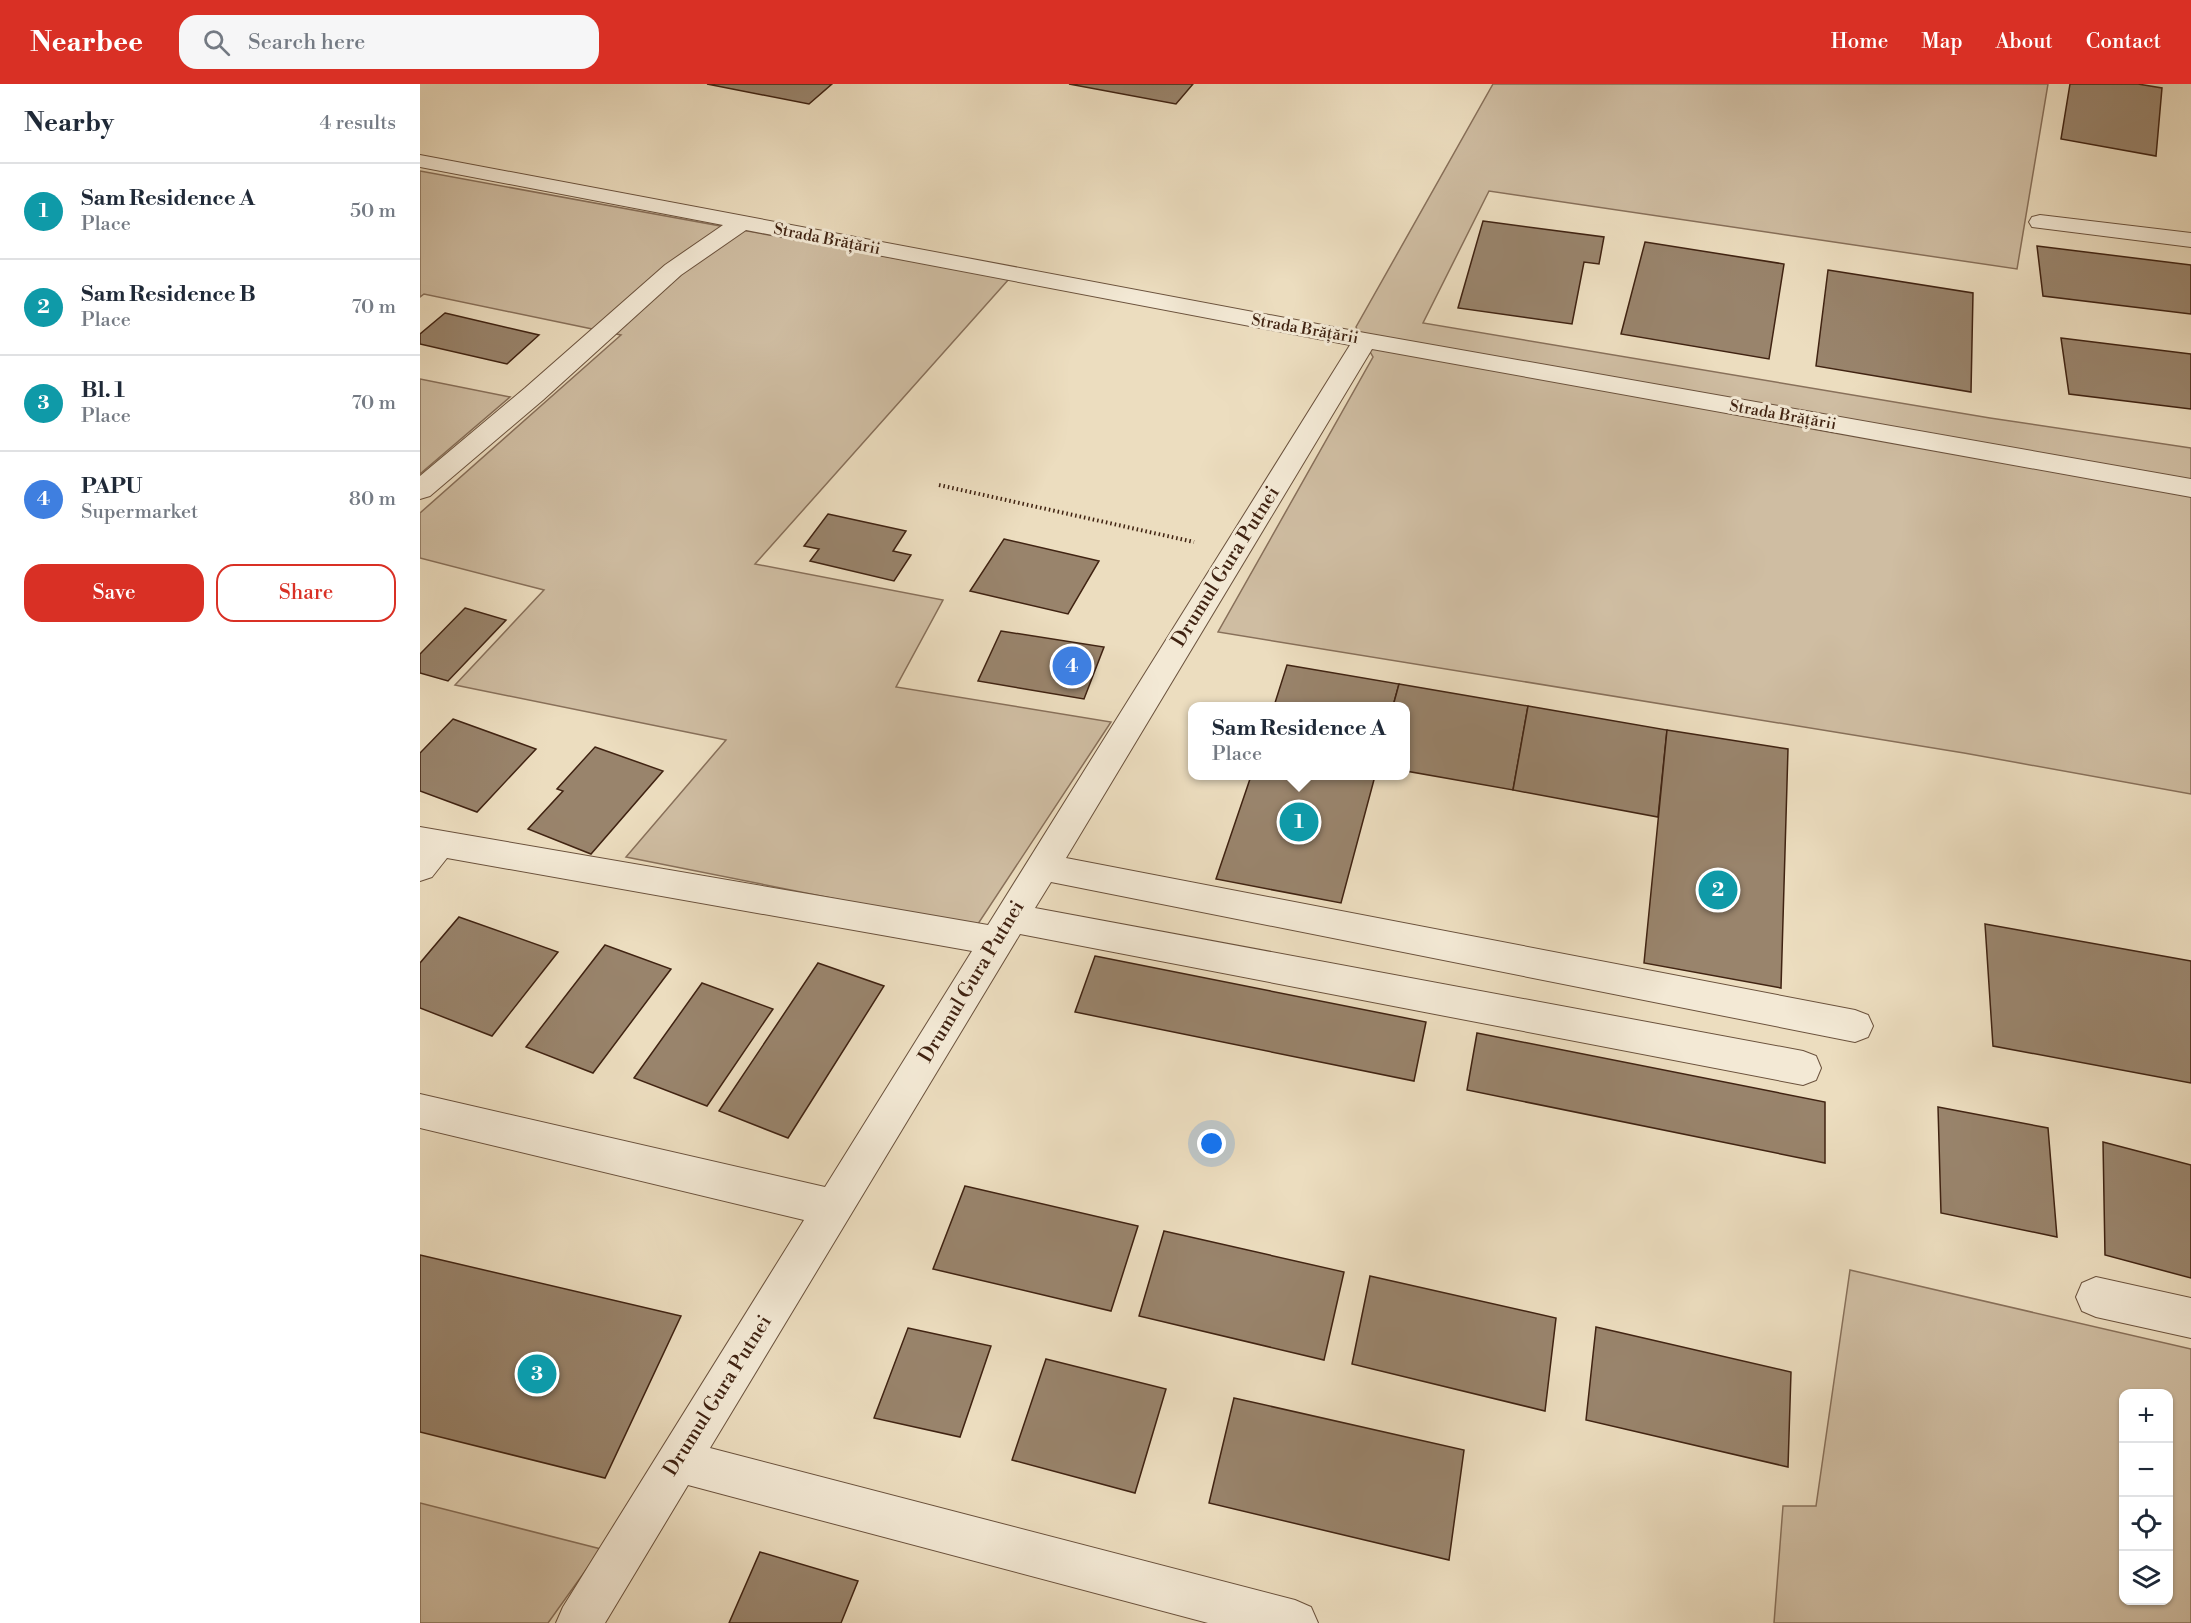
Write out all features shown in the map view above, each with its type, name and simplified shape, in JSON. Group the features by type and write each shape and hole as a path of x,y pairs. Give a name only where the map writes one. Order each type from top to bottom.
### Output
{"street":[{"name":"Strada Brățării","path":"420,161 1365,340 2191,488"},
{"path":"420,490 534,394 673,270 742,222"},
{"path":"2040,222 2191,240"},
{"name":"Drumul Gura Putnei","path":"579,1623 1365,340"},
{"path":"427,850 1004,930 1803,1068"},
{"path":"1043,867 1855,1026"},
{"path":"420,1111 834,1208"},
{"path":"2096,1297 2191,1318"},
{"path":"678,1461 1295,1623"}],"path":[{"path":"939,485 1235,552"}],"shaded area":[{"path":"1493,84 2048,84 2017,269 1489,191 1423,323 1990,418 2191,448 2191,794 1964,753 1218,632 1373,357 1356,327"},
{"path":"420,171 1009,279 755,564 943,600 896,687 1111,722 976,927 626,857 726,740 455,685 544,590 420,558 420,513 621,335 424,294 420,297"},
{"path":"420,379 510,397 420,474"},
{"path":"1850,1270 2191,1349 2191,1623 1774,1623 1783,1506 1816,1506"},
{"path":"420,1503 601,1549 548,1623 420,1623"}],"building":[{"path":"707,84 832,84 809,104"},
{"path":"1069,84 1193,84 1176,104"},
{"path":"2070,84 2138,84 2162,88 2156,156 2061,139"},
{"path":"1483,221 1604,237 1599,264 1584,262 1572,324 1458,308"},
{"path":"1645,242 1784,264 1769,359 1621,334"},
{"path":"2037,246 2191,265 2191,314 2043,296"},
{"path":"1828,270 1973,293 1971,392 1816,366"},
{"path":"445,313 539,335 507,364 420,344 420,334"},
{"path":"2061,338 2191,354 2191,409 2069,394"},
{"path":"828,514 906,531 893,551 911,555 894,581 810,561 819,549 804,546"},
{"path":"1004,539 1099,561 1068,614 970,591"},
{"path":"465,608 506,620 448,681 420,673 420,654"},
{"path":"1001,631 1104,647 1084,699 978,681"},
{"path":"1287,665 1399,684 1394,702 1275,702"},
{"path":"1399,684 1528,706 1513,790 1410,772 1410,702 1394,702"},
{"path":"1528,706 1667,730 1658,817 1513,790"},
{"path":"453,719 536,749 477,812 420,791 420,753"},
{"path":"1667,730 1788,749 1781,988 1644,963"},
{"path":"595,747 663,771 591,854 528,829 563,791 557,789"},
{"path":"1250,780 1374,780 1341,903 1216,879"},
{"path":"459,917 558,952 492,1036 420,1008 420,963"},
{"path":"1985,924 2191,961 2191,1083 1993,1046"},
{"path":"605,945 671,969 593,1073 526,1047"},
{"path":"1095,956 1426,1022 1414,1081 1075,1012"},
{"path":"818,963 884,986 788,1138 719,1111"},
{"path":"702,983 773,1009 707,1106 634,1078"},
{"path":"1477,1033 1825,1102 1825,1163 1467,1090"},
{"path":"1938,1107 2048,1128 2057,1237 1941,1213"},
{"path":"2103,1142 2191,1165 2191,1278 2105,1255"},
{"path":"965,1186 1138,1226 1111,1311 933,1269"},
{"path":"1164,1231 1344,1272 1324,1360 1139,1316"},
{"path":"420,1255 681,1316 605,1478 420,1432"},
{"path":"1370,1276 1556,1318 1545,1411 1352,1364"},
{"path":"1596,1327 1791,1372 1788,1467 1586,1420"},
{"path":"908,1328 991,1346 960,1437 874,1418"},
{"path":"1046,1359 1166,1389 1135,1493 1012,1460"},
{"path":"1234,1398 1464,1450 1449,1560 1209,1503"},
{"path":"760,1552 858,1581 841,1623 729,1623"}],"place":[{"name":"PAPU","path":"1072,666"},
{"name":"Sam Residence A","path":"1299,822"},
{"name":"Sam Residence B","path":"1718,890"},
{"name":"Bl. 1","path":"537,1374"}]}
